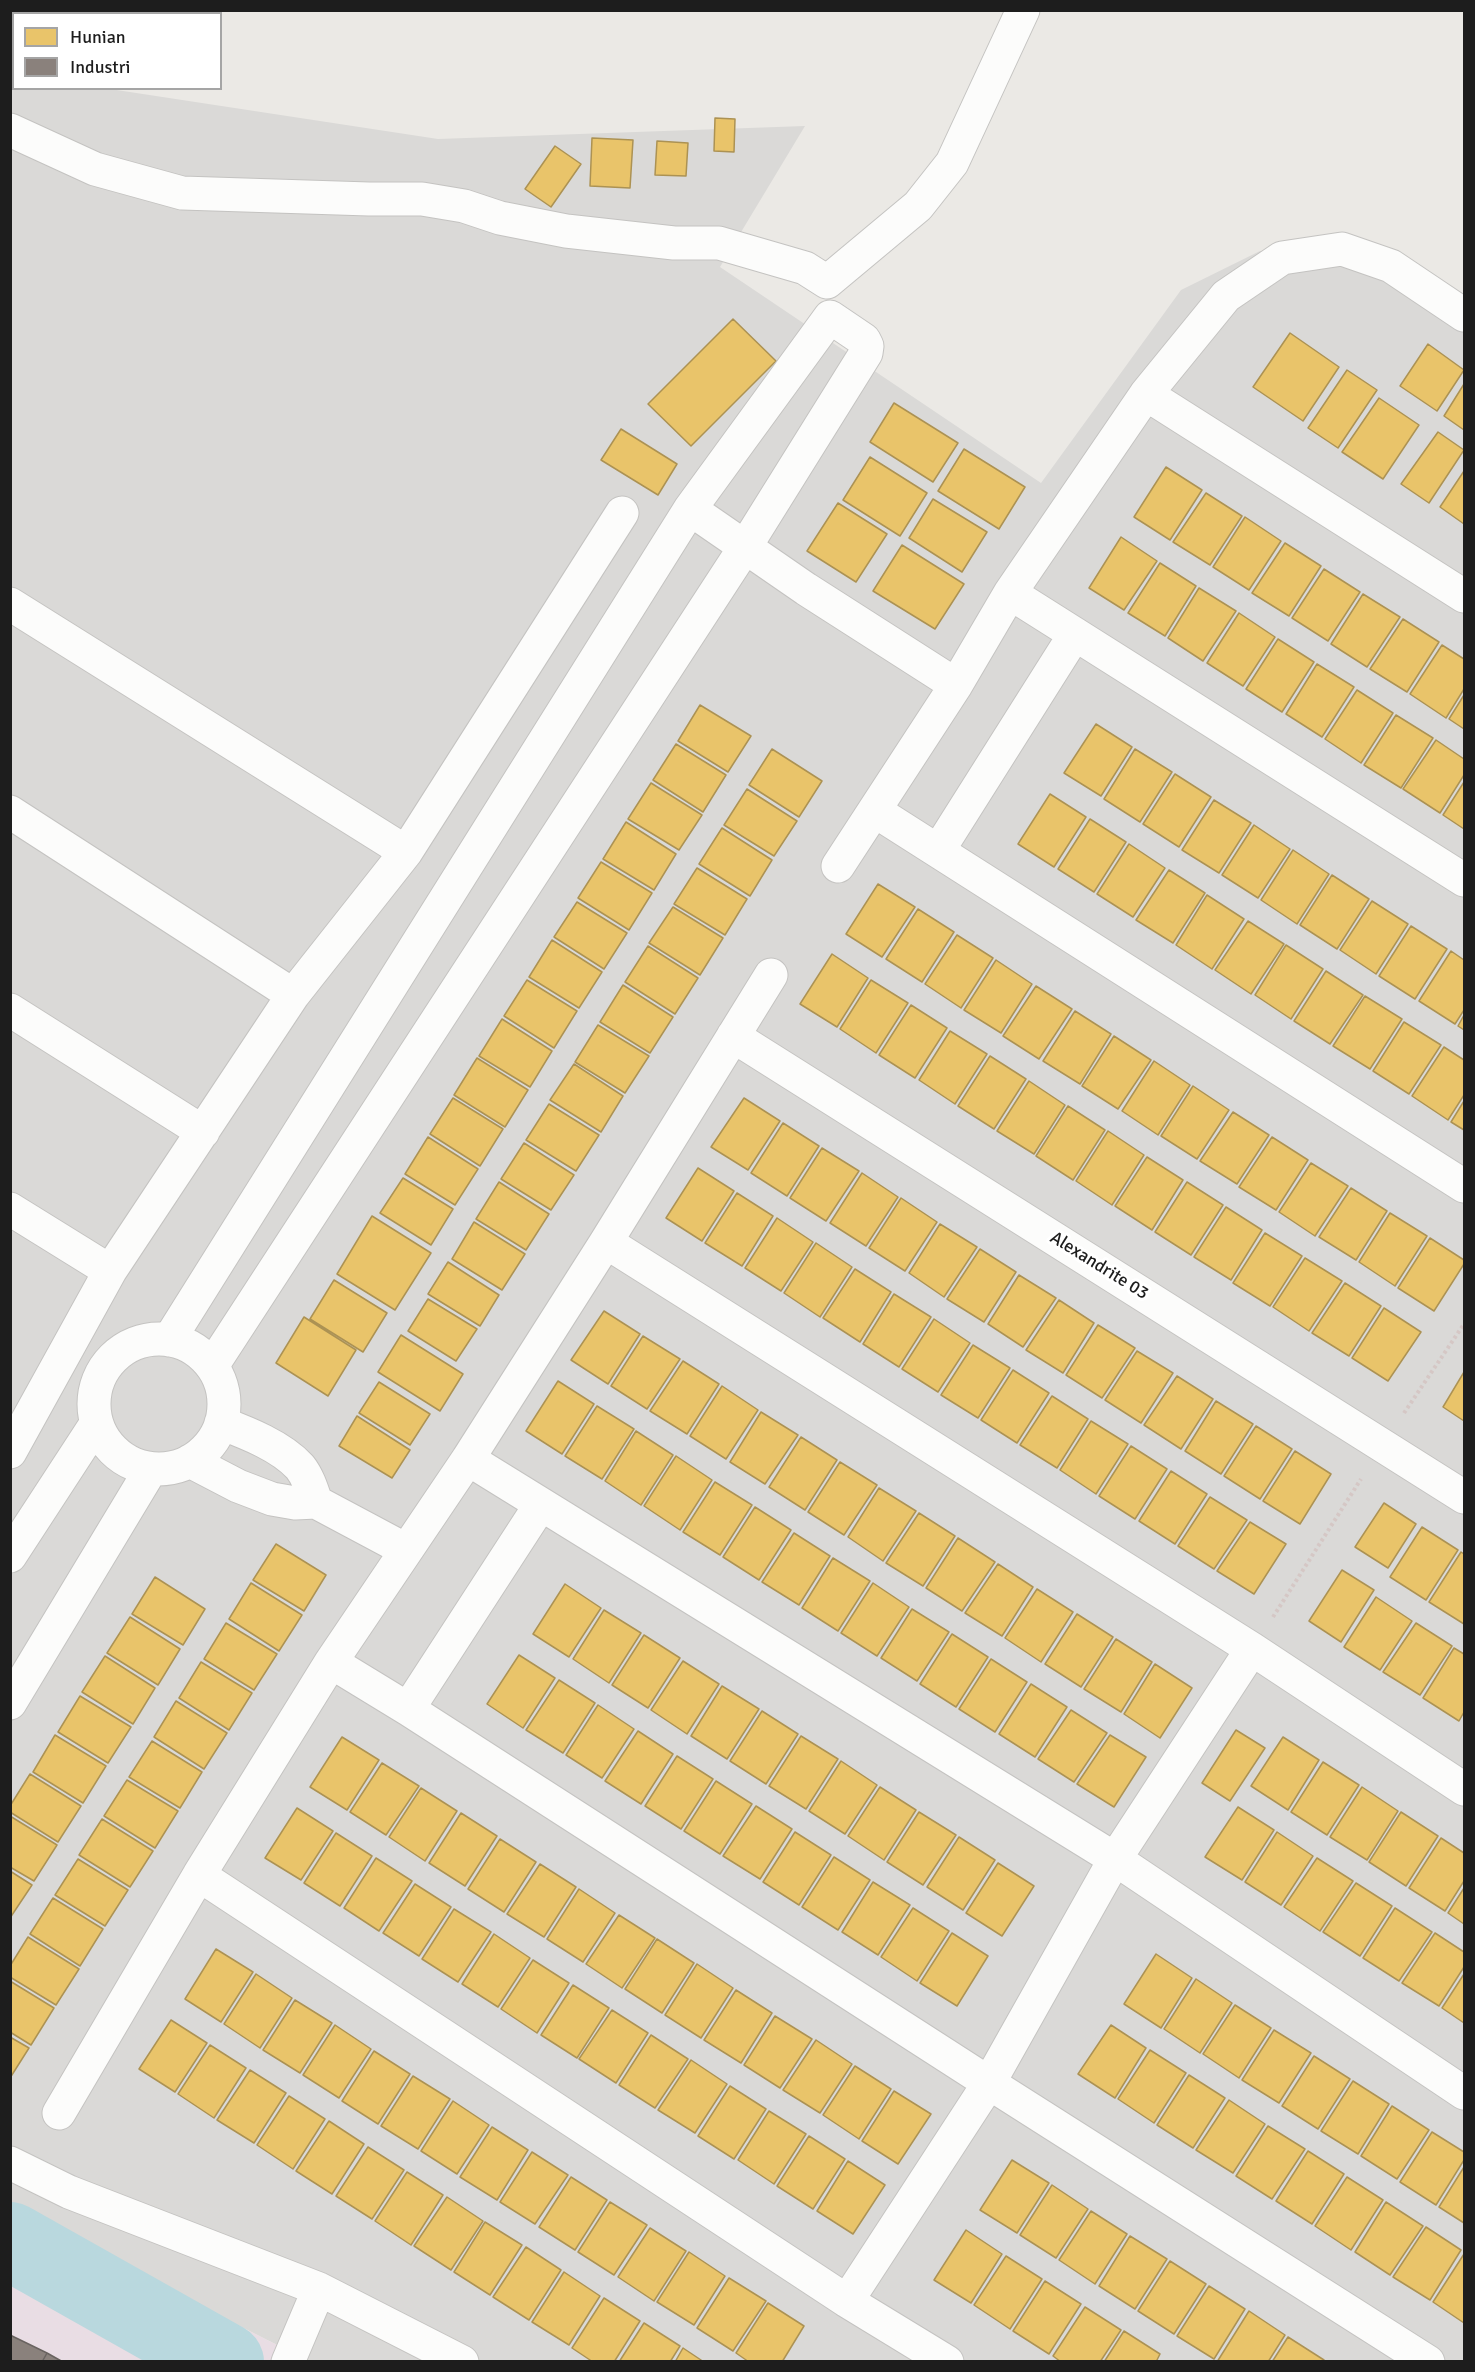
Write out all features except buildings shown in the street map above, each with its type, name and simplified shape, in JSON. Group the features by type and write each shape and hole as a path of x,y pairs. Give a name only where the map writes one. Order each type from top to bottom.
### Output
{"street":[{"path":"827,282 918,206 952,163 1023,10"},
{"path":"10,130 95,169 182,193 422,199 464,206 500,218 566,231 674,243 719,243 806,268 827,282"},
{"path":"838,866 956,685 1010,593 1146,394 1226,296 1282,258 1342,249 1391,266 1464,315"},
{"path":"170,1340 690,509 830,317 827,282"},
{"path":"212,1366 745,547 866,353 867,346 864,340 830,317"},
{"path":"1146,394 1464,596"},
{"path":"690,509 806,589 956,685"},
{"path":"14,1438 110,1271 293,995 406,852 622,513"},
{"path":"1010,593 1464,880"},
{"path":"10,604 406,852"},
{"path":"938,851 1075,634"},
{"path":"874,811 1464,1186"},
{"path":"10,812 293,995"},
{"path":"59,2113 199,1875 331,1662 468,1459 606,1242 771,975"},
{"path":"10,1010 203,1132"},
{"name":"Alexandrite 03","path":"733,1036 1464,1497"},
{"path":"10,1209 110,1271"},
{"path":"606,1242 1252,1649 1464,1788"},
{"path":"147,1339 170,1340 186,1344 200,1353 212,1366 221,1384 225,1403 215,1438 204,1451 177,1467 152,1469 133,1464 117,1454 105,1440 96,1424 93,1402 97,1380 109,1361 126,1347 147,1339"},
{"path":"221,1423 262,1440 299,1467 310,1484 316,1502"},
{"path":"10,1556 96,1424"},
{"path":"468,1459 1115,1859 1464,2093"},
{"path":"190,1461 238,1486 272,1499 295,1503 316,1502 406,1550"},
{"path":"10,1703 152,1469"},
{"path":"408,1709 541,1504"},
{"path":"847,2301 989,2083 1115,1859 1252,1649"},
{"path":"331,1662 1428,2361"},
{"path":"199,1875 847,2301 947,2361"},
{"path":"10,2163 69,2193 319,2289 462,2361"},
{"path":"293,2351 319,2289"}],"path":[{"path":"1252,1649 1383,1444 1464,1324"}],"shaded area":[{"path":"10,71 12,72 12,90 117,90 438,139 805,126 720,267 1041,483 1181,290 1260,251 1379,257 1464,298 1464,2361 309,2361 11,2211"},
{"path":"11,2211 309,2361 11,2361"}],"waterway":[{"path":"10,2241 225,2362"}]}
